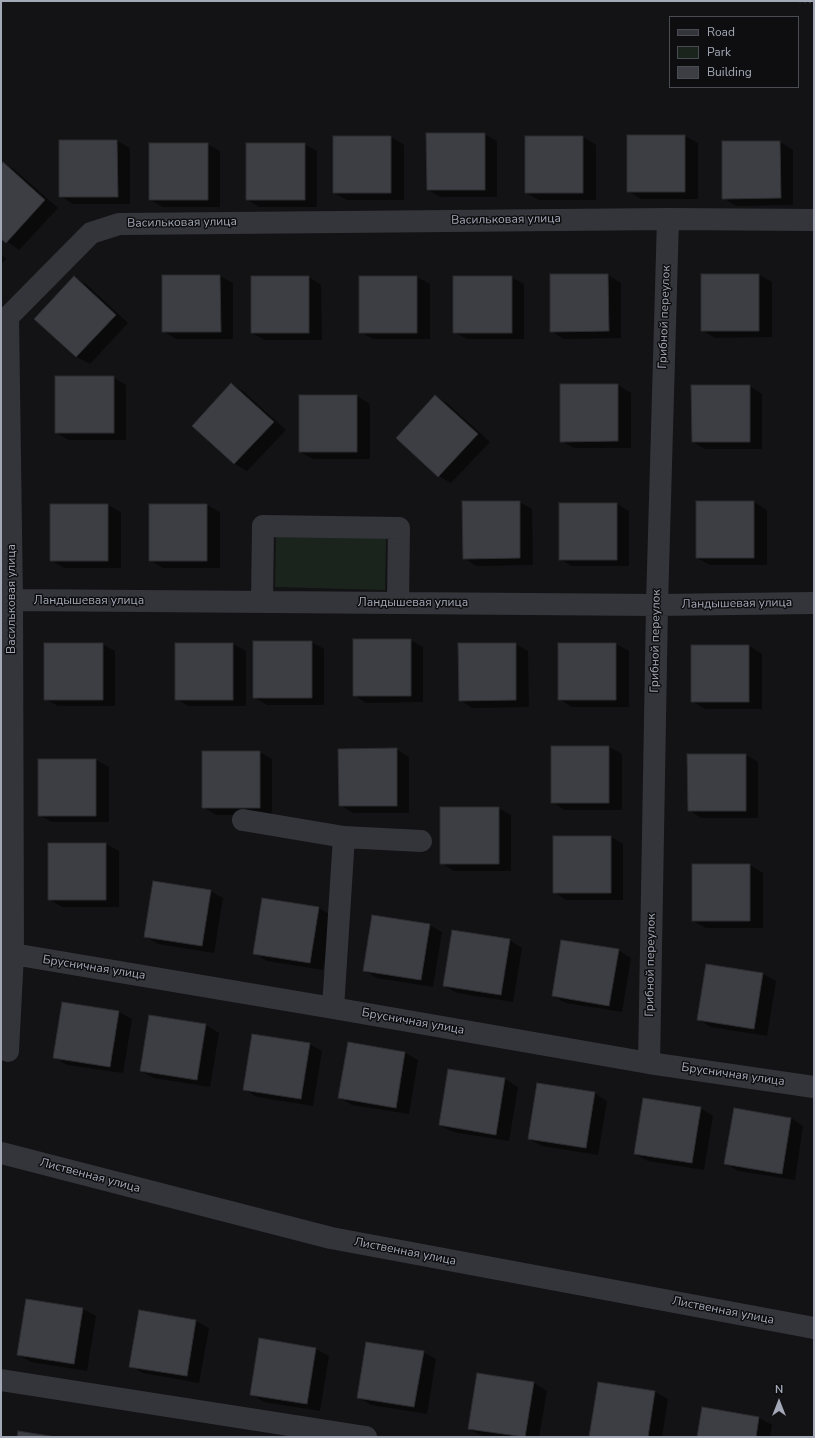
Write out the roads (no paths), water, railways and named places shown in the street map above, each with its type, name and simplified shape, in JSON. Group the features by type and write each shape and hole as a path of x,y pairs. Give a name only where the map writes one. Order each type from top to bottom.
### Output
{"street":[{"name":"Васильковая улица","path":"8,1051 13,954 12,600 8,317 91,233 119,224 668,219 814,220"},
{"name":"Грибной переулок","path":"649,1063 657,605 668,219"},
{"path":"262,602 263,526 399,528 398,603"},
{"name":"Ландышевая улица","path":"12,600 657,605 814,603"},
{"path":"243,820 344,837 421,841"},
{"path":"333,1008 344,837"},
{"name":"Брусничная улица","path":"13,954 649,1063 814,1087"},
{"name":"Лиственная улица","path":"1,1155 331,1238 814,1328"},
{"path":"1,1380 366,1437"}]}
